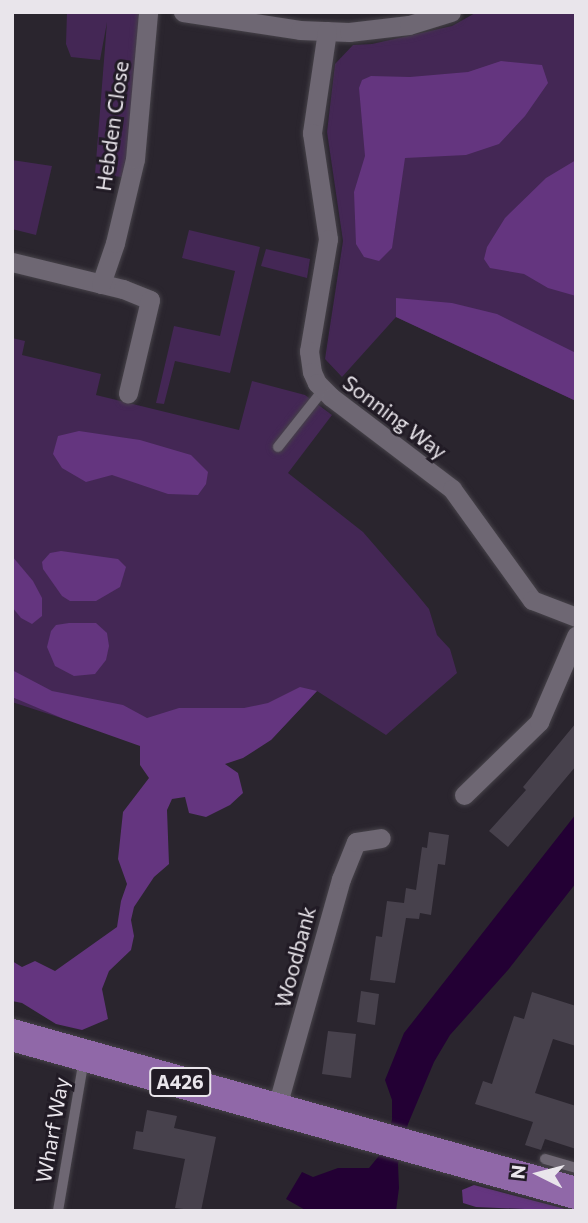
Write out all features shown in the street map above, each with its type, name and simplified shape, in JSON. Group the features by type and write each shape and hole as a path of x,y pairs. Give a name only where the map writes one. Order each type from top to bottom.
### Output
{"main road":[{"name":"A426","path":"12,1035 576,1193"}],"street":[{"name":"Hebden Close","path":"101,284 135,159 148,12"},
{"path":"183,12 327,31 371,31 410,25 451,12"},
{"name":"Sonning Way","path":"327,31 312,133 328,239 309,351 312,372 323,390 452,489 533,600 576,617"},
{"path":"12,262 101,284 150,300 128,393"},
{"path":"464,795 539,722 576,636"},
{"name":"Woodbank","path":"276,1110 341,879 356,842 381,838"}],"lane":[{"path":"278,447 323,390"},
{"name":"Wharf Way","path":"58,1211 84,1055"},
{"path":"545,1158 576,1168"}],"shaded area":[{"path":"67,12 148,12 130,178 95,174 107,22 100,60 71,57 66,44"},
{"path":"477,12 576,12 576,401 396,317 342,377 325,359 343,241 327,132 335,64 353,45 372,44 452,26"},
{"path":"501,61 542,65 548,83 525,116 499,144 466,155 405,158 392,248 379,261 364,257 356,244 354,192 365,156 359,88 362,80 371,76 410,77 468,72"},
{"path":"12,160 52,166 36,235 12,229"},
{"path":"576,160 576,296 548,288 524,274 490,268 484,259 487,247 505,218 546,178"},
{"path":"189,230 260,247 230,373 175,361 164,404 156,403 174,326 220,336 235,271 182,258"},
{"path":"266,249 310,259 307,278 261,266"},
{"path":"396,298 452,303 497,314 576,353 576,401 396,317"},
{"path":"12,338 25,341 22,355 101,374 96,395 239,430 252,381 305,395 332,415 288,473 363,532 415,592 429,609 437,635 450,649 457,673 386,735 317,691 271,740 64,719 12,702"},
{"path":"79,431 140,440 191,455 208,472 206,484 198,495 168,494 112,475 86,482 62,468 53,454 58,436"},
{"path":"61,551 118,559 126,567 120,587 96,601 70,601 62,596 43,569 42,562 50,553"},
{"path":"12,556 33,581 42,598 42,616 32,624 21,618 12,607"},
{"path":"96,623 107,633 109,646 106,660 95,674 74,676 55,666 47,647 51,631 56,625"},
{"path":"12,670 52,691 123,705 147,718 179,708 244,708 268,703 300,687 317,691 271,740 243,758 225,764 238,773 243,793 230,805 206,817 189,813 185,797 172,799 167,810 169,864 154,877 134,907 131,950 109,971 102,989 108,1019 82,1030 56,1024 22,1003 12,1001 12,961 22,967 35,961 55,971 117,927 127,884 118,859 123,812 149,778 140,765 140,746 12,697"},
{"path":"576,814 576,883 508,970 450,1035 434,1062 408,1124 398,1164 396,1211 307,1211 286,1199 302,1172 313,1177 338,1168 369,1168 378,1157 392,1120 392,1100 385,1080 404,1033"},
{"path":"474,1185 570,1211 476,1207 463,1203 462,1190"}],"building":[{"path":"576,723 576,766 508,847 489,831 526,790 523,787"},
{"path":"429,832 449,835 445,865 438,864 431,915 420,913 419,919 406,918 395,983 370,980 376,936 382,937 387,901 404,903 406,888 416,890 422,847 427,848"},
{"path":"361,991 379,994 375,1025 357,1022"},
{"path":"532,992 576,1006 576,1046 553,1039 535,1093 576,1106 576,1149 545,1139 541,1150 525,1145 533,1122 475,1104 483,1081 492,1084 514,1016 524,1019"},
{"path":"328,1031 356,1034 351,1078 322,1074"},
{"path":"147,1110 177,1116 174,1128 216,1137 201,1211 175,1208 185,1159 133,1149 136,1131 143,1132"}]}
